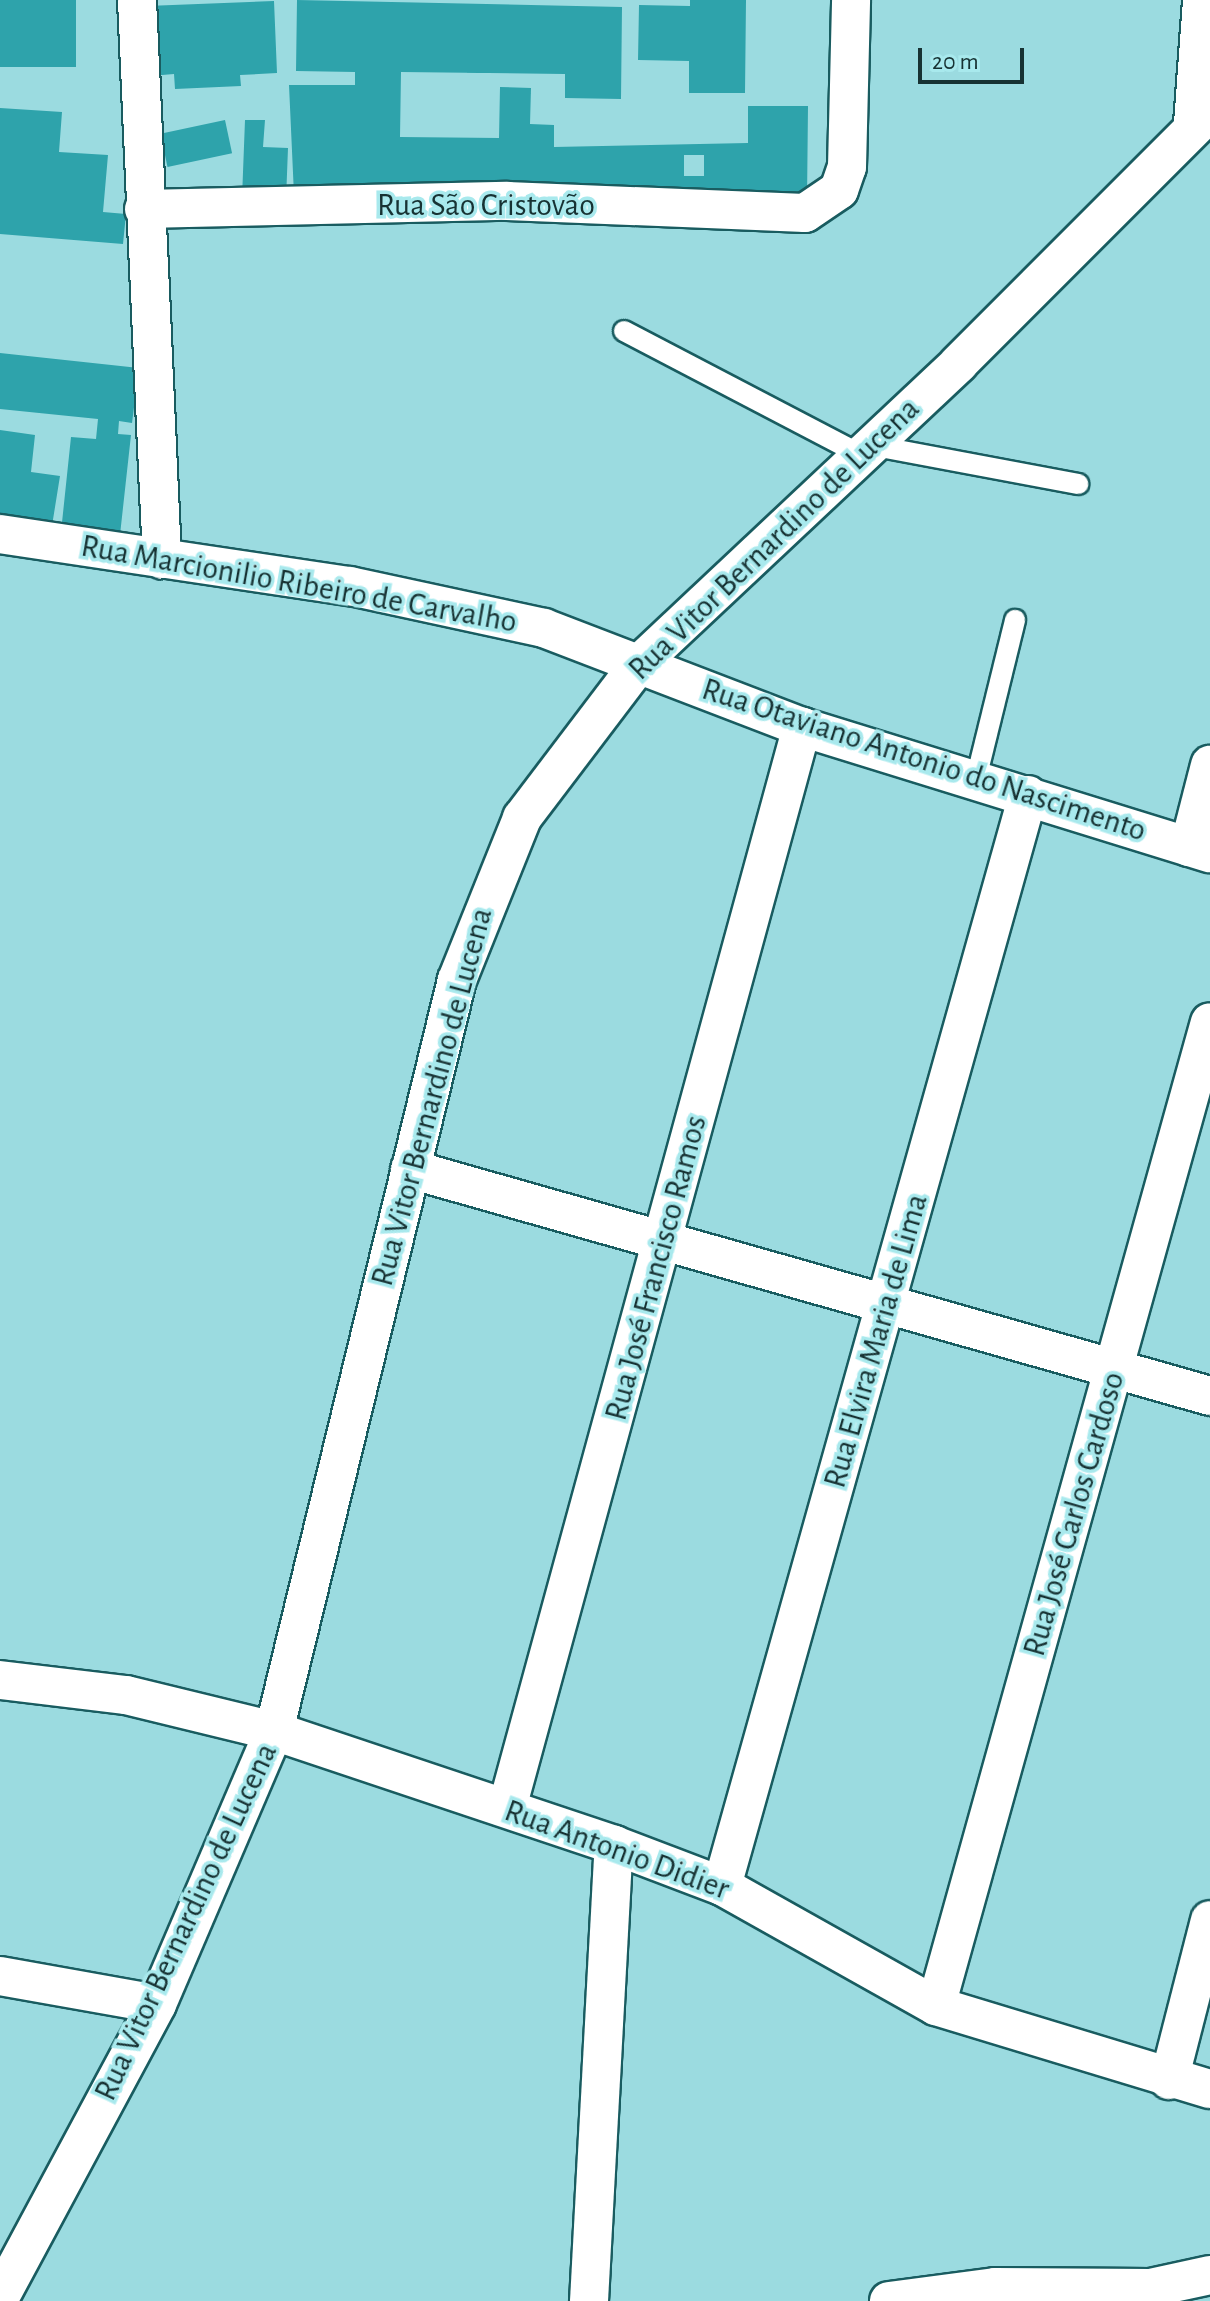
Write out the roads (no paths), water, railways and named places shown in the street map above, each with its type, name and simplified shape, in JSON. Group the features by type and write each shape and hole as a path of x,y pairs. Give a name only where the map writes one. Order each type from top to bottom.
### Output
{"street":[{"path":"137,0 162,559"},
{"name":"Rua São Cristovão","path":"144,209 507,201 805,213 825,204 847,167 851,0"},
{"path":"1202,0 1202,118"},
{"name":"Rua Vitor Bernardino de Lucena","path":"0,2297 157,2004 274,1731 410,1169 485,896 522,818 639,664 862,449 959,363 1202,118"},
{"name":"Rua Marcionilio Ribeiro de Carvalho","path":"0,534 453,608 544,628 639,664"},
{"name":"Rua Otaviano Antonio do Nascimento","path":"639,664 802,727 1199,850"},
{"name":"Rua José Francisco Ramos","path":"507,1808 663,1246 802,727"},
{"path":"1199,850 1210,765"},
{"name":"Rua Elvira Maria de Lima","path":"722,1886 1028,795"},
{"name":"Rua José Carlos Cardoso","path":"936,2006 1210,1022"},
{"path":"410,1169 663,1246 1210,1396"},
{"name":"Rua Antonio Didier","path":"0,1680 96,1689 274,1731 507,1808 722,1886 936,2006 1169,2080 1210,2089"},
{"path":"589,2301 614,1845"},
{"path":"1169,2080 1210,1920"},
{"path":"0,1976 157,2004"},
{"path":"889,2301 995,2287 1149,2294 1210,2275"}],"lane":[{"path":"624,331 862,449 1078,484"},
{"path":"976,779 1015,620"}]}
